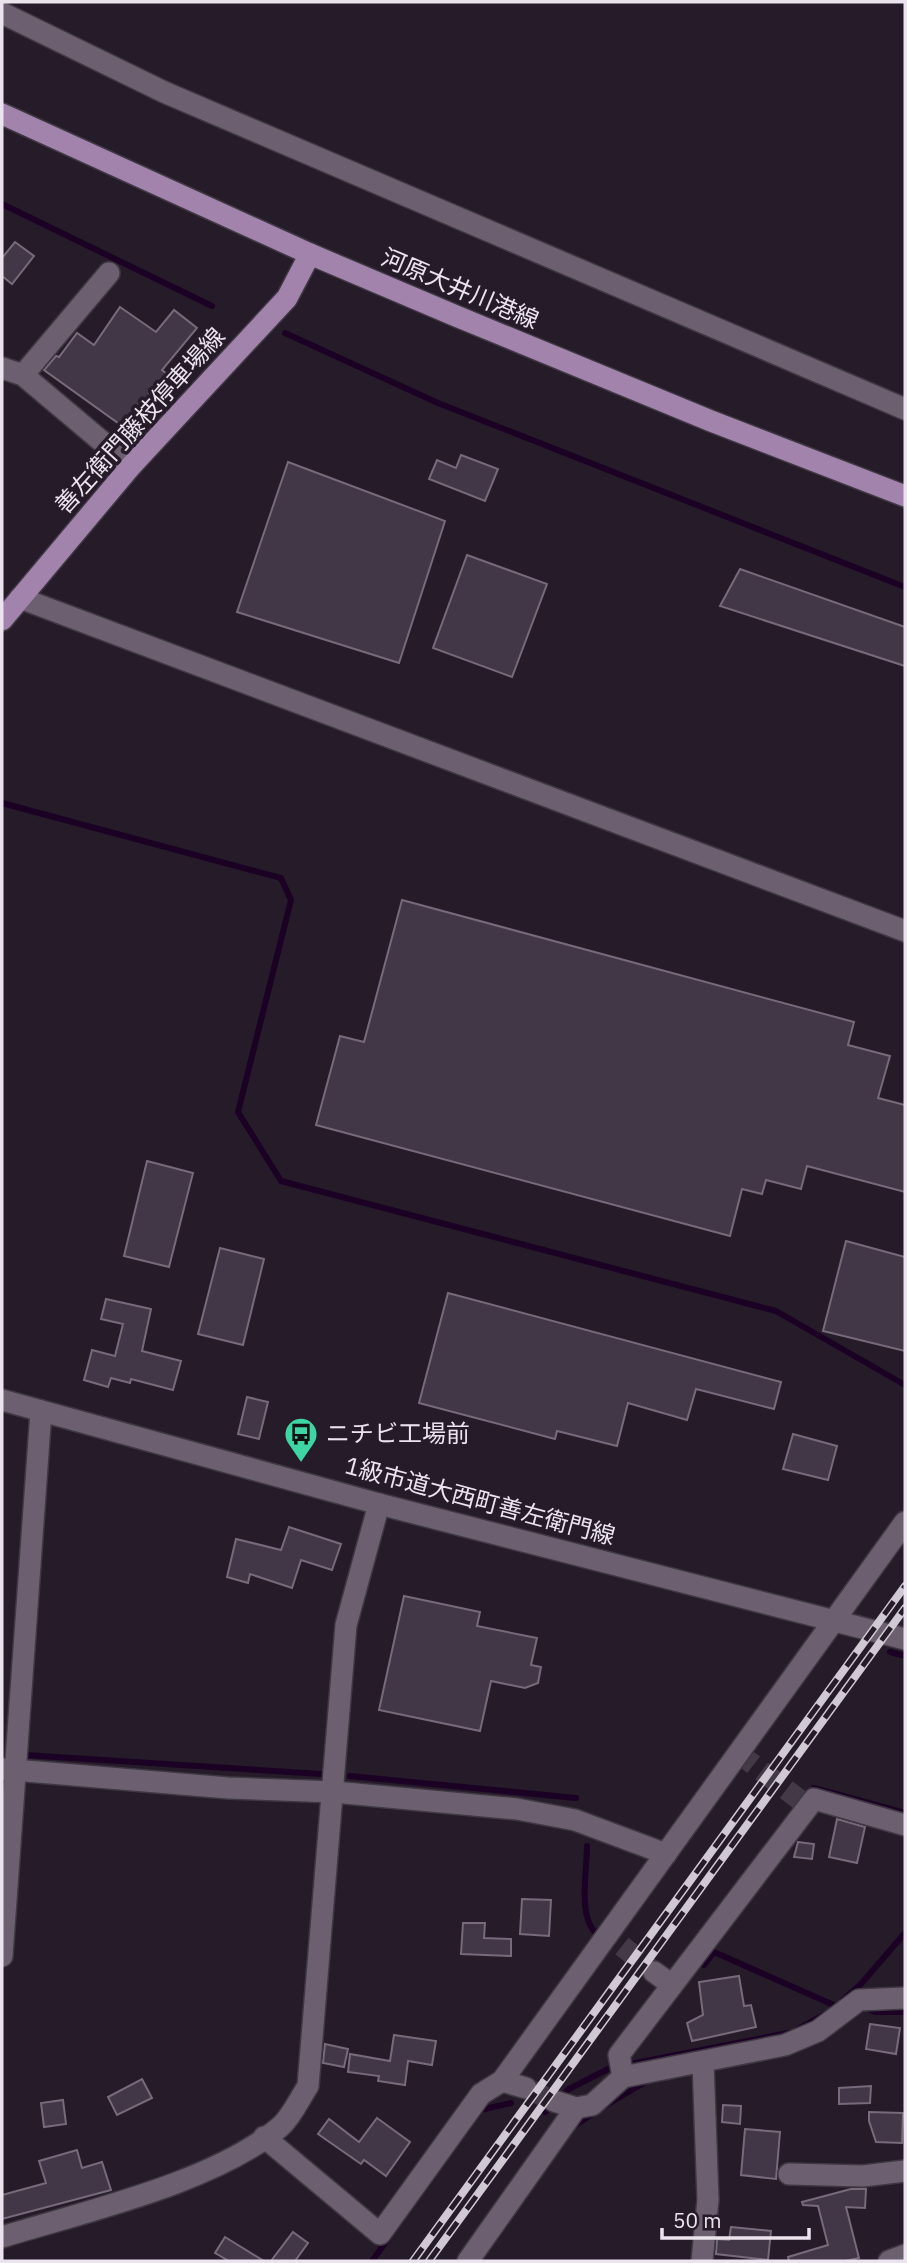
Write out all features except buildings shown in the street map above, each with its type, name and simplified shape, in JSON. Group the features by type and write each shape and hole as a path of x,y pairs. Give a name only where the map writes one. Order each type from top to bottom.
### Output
{"main road":[{"name":"河原大井川港線","path":"2,114 310,254 685,411 905,496"},
{"name":"善左衛門藤枝停車場線","path":"2,620 131,466 287,298 310,254"}],"street":[{"path":"2,12 164,92 905,409"},
{"path":"23,375 109,273"},
{"path":"2,368 23,375 131,466"},
{"path":"20,598 905,931"},
{"name":"1級市道大西町善左衛門線","path":"2,1400 379,1504 905,1639"},
{"path":"2,1956 9,1769 41,1411"},
{"path":"2,2237 145,2193 227,2161 282,2125 308,2086 346,1625 379,1504"},
{"path":"264,2137 380,2234 481,2094 502,2081 615,1942 666,1854 905,1522"},
{"path":"9,1769 228,1788 334,1792 517,1809 575,1820 666,1854"},
{"path":"623,2077 619,2055 814,1799 905,1825"},
{"path":"654,1972 672,1985"},
{"path":"554,2101 576,2108 592,2105 623,2077 785,2045 818,2031 859,2000 905,1998"},
{"path":"702,2261 708,2200 703,2062"},
{"path":"502,2081 526,2088"},
{"path":"468,2261 576,2108"},
{"path":"789,2174 863,2176 905,2171"},
{"path":"889,2261 905,2255"}],"waterway":[{"path":"2,204 212,306"},
{"path":"285,333 438,403 905,587"},
{"path":"2,803 281,878 291,900 238,1112 281,1181 776,1311 905,1385"},
{"path":"890,1652 905,1656"},
{"path":"25,1755 321,1774"},
{"path":"350,1776 576,1798"},
{"path":"814,1788 905,1813"},
{"path":"587,1846 585,1906 591,1928 598,1935"},
{"path":"842,2001 861,1984 905,1933"},
{"path":"704,1965 714,1952 836,2006"},
{"path":"863,2006 875,2012 905,2012"},
{"path":"798,2029 825,2014"},
{"path":"545,2112 569,2089 610,2068 788,2033"},
{"path":"603,2107 647,2081"},
{"path":"478,2114 480,2110 511,2103"},
{"path":"574,2126 594,2113"},
{"path":"372,2261 388,2239"}],"tunnel":[{"path":"737,1752 809,1807"},
{"path":"622,1946 654,1972"},
{"path":"526,2088 554,2101"}],"railway":[{"path":"413,2261 905,1586"},
{"path":"429,2261 905,1608"}],"place":[{"name":"ニチビ工場前","path":"301,1464"}]}
